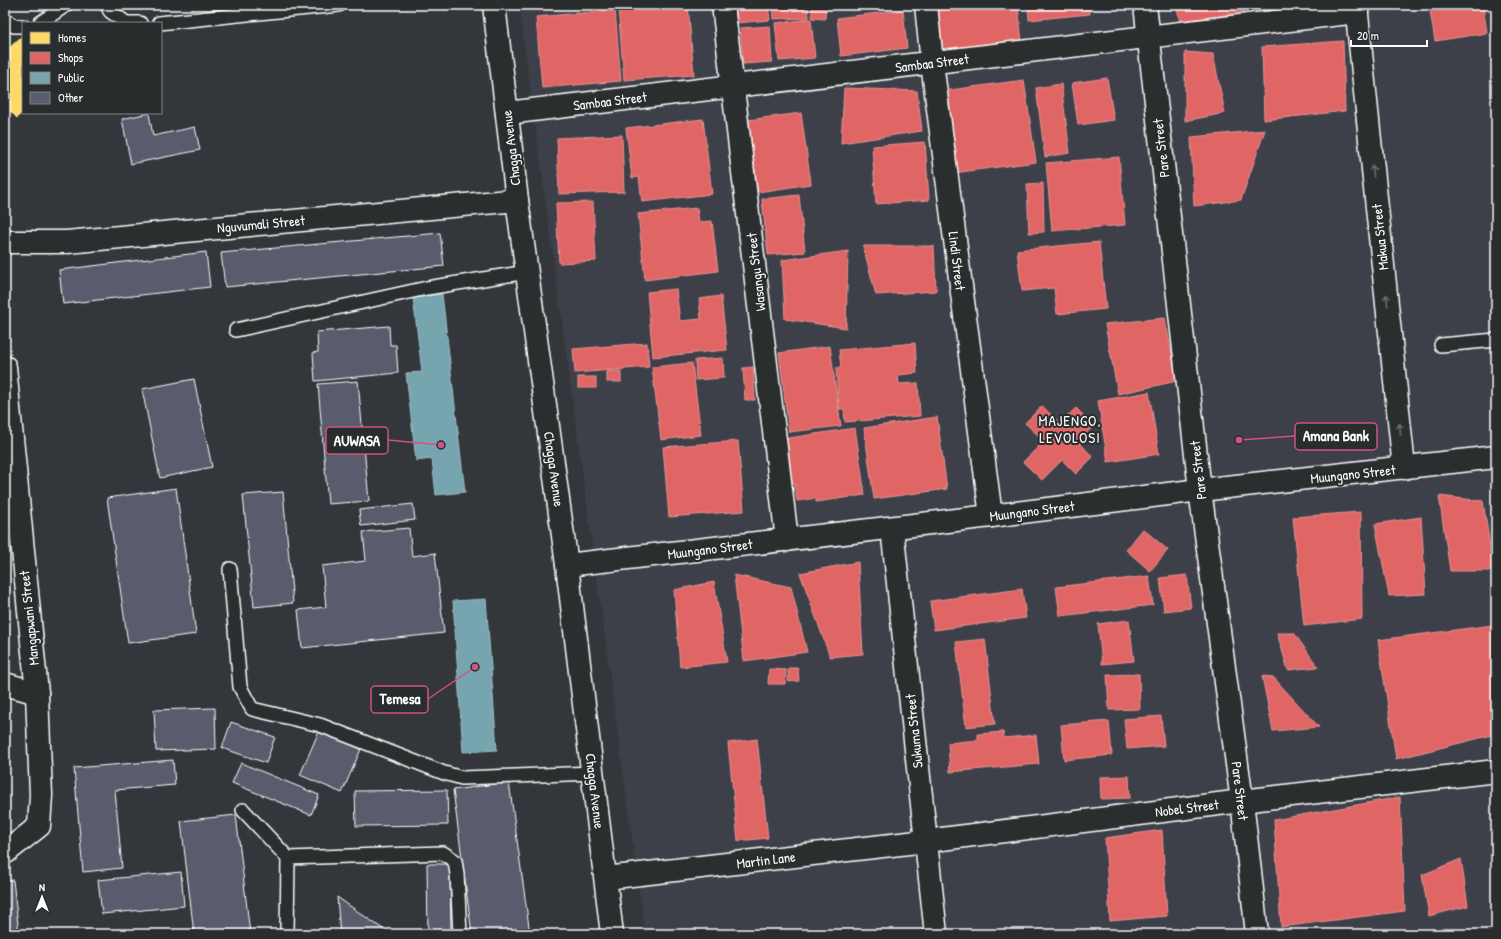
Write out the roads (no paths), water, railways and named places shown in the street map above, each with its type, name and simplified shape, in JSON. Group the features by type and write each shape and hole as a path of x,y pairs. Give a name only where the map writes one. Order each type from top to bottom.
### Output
{"street":[{"name":"Chagga Avenue","path":"494,5 517,200 567,565 612,934"},
{"name":"Wasangu Street","path":"723,5 734,86 787,540"},
{"name":"Lindi Street","path":"926,5 932,63 990,516"},
{"name":"Pare Street","path":"1145,5 1200,490 1242,801 1257,934"},
{"name":"Sambaa Street","path":"507,114 1148,37 1356,9"},
{"name":"Makua Street","path":"1356,9 1404,468"},
{"name":"Nguvumali Street","path":"5,242 67,242 517,200"},
{"name":"Mangapwani Street","path":"5,367 9,449 37,693 41,795 39,826 5,853"},
{"name":"Muungano Street","path":"567,565 892,528 1200,490 1496,457"},
{"name":"Sukuma Street","path":"892,528 936,934"},
{"path":"5,684 37,693"},
{"name":"Nobel Street","path":"926,841 1496,771"},
{"name":"Martin Lane","path":"606,878 926,841"}],"lane":[{"path":"41,22 66,5"},
{"path":"107,5 110,11 125,22"},
{"path":"162,23 338,5"},
{"path":"5,20 14,26 22,26"},
{"path":"236,330 426,288 527,272"},
{"path":"1441,345 1496,340"},
{"path":"230,569 240,686 252,709 320,725 444,773 462,778 593,773"},
{"path":"243,810 288,858 287,934"},
{"path":"288,858 443,853 455,862 460,934"}],"place":[{"name":"Amana Bank","path":"1239,440"},
{"name":"AUWASA","path":"441,445"},
{"name":"Temesa","path":"475,667"}],"district":[{"name":"MAJENGO, LEVOLOSI","path":"1070,430"}]}
